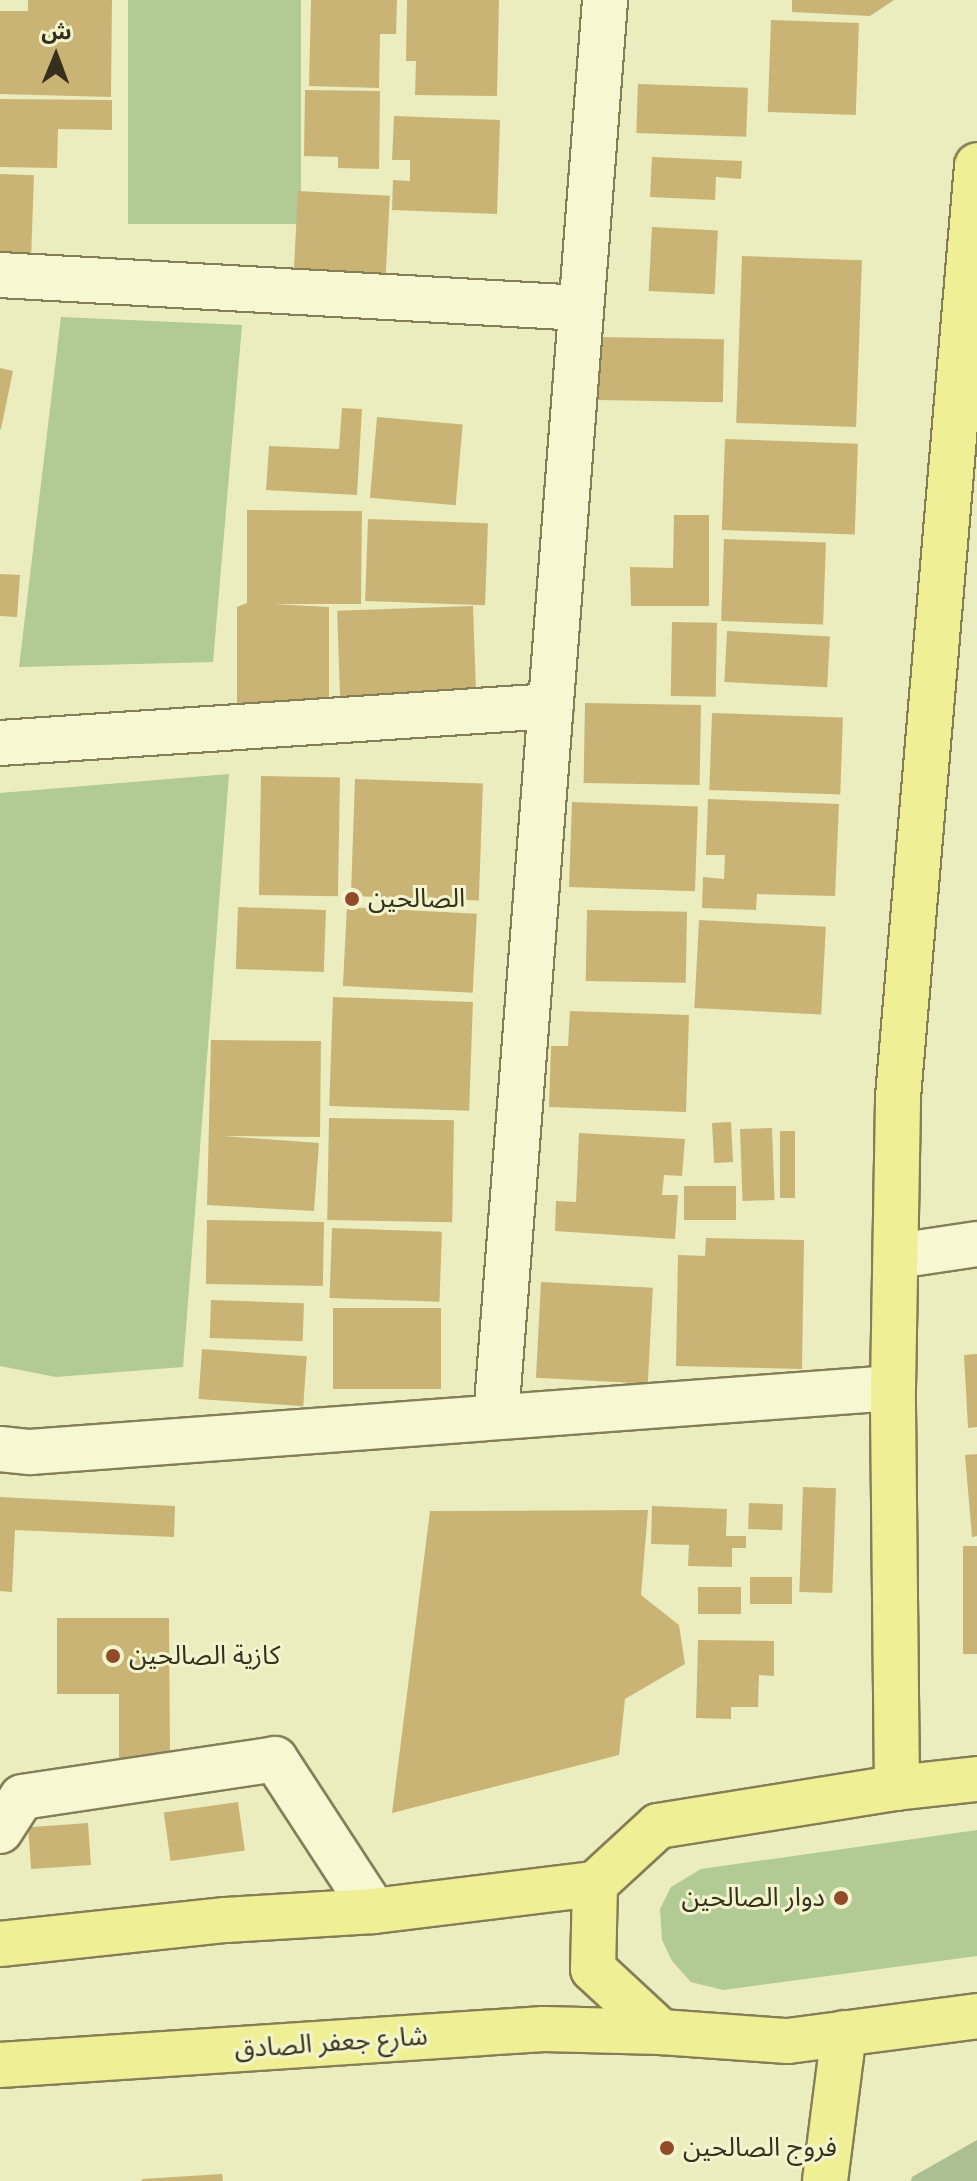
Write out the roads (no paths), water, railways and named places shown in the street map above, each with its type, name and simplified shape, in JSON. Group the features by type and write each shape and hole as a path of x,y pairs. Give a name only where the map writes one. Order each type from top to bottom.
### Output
{"main road":[{"path":"897,1788 893,1388 898,1097 964,478 977,165"},
{"path":"0,1944 226,1920 374,1911 595,1884 658,1826 897,1788 977,1779"},
{"path":"595,1884 593,1969 661,2032 788,2041 977,2016"},
{"name":"شارع جعفر الصادق","path":"0,2065 544,2029 661,2032"},
{"path":"825,2181 844,2033"}],"street":[{"path":"496,1417 605,0"},
{"path":"0,275 581,308"},
{"path":"0,743 551,706"},
{"path":"897,1256 977,1244"},
{"path":"0,1449 30,1452 893,1388"},
{"path":"0,1831 22,1797 275,1759 374,1911"}],"place":[{"name":"الصالحين","path":"352,899"},
{"name":"كازية الصالحين","path":"113,1656"},
{"name":"دوار الصالحين","path":"841,1898"},
{"name":"فروج الصالحين","path":"667,2148"}]}
